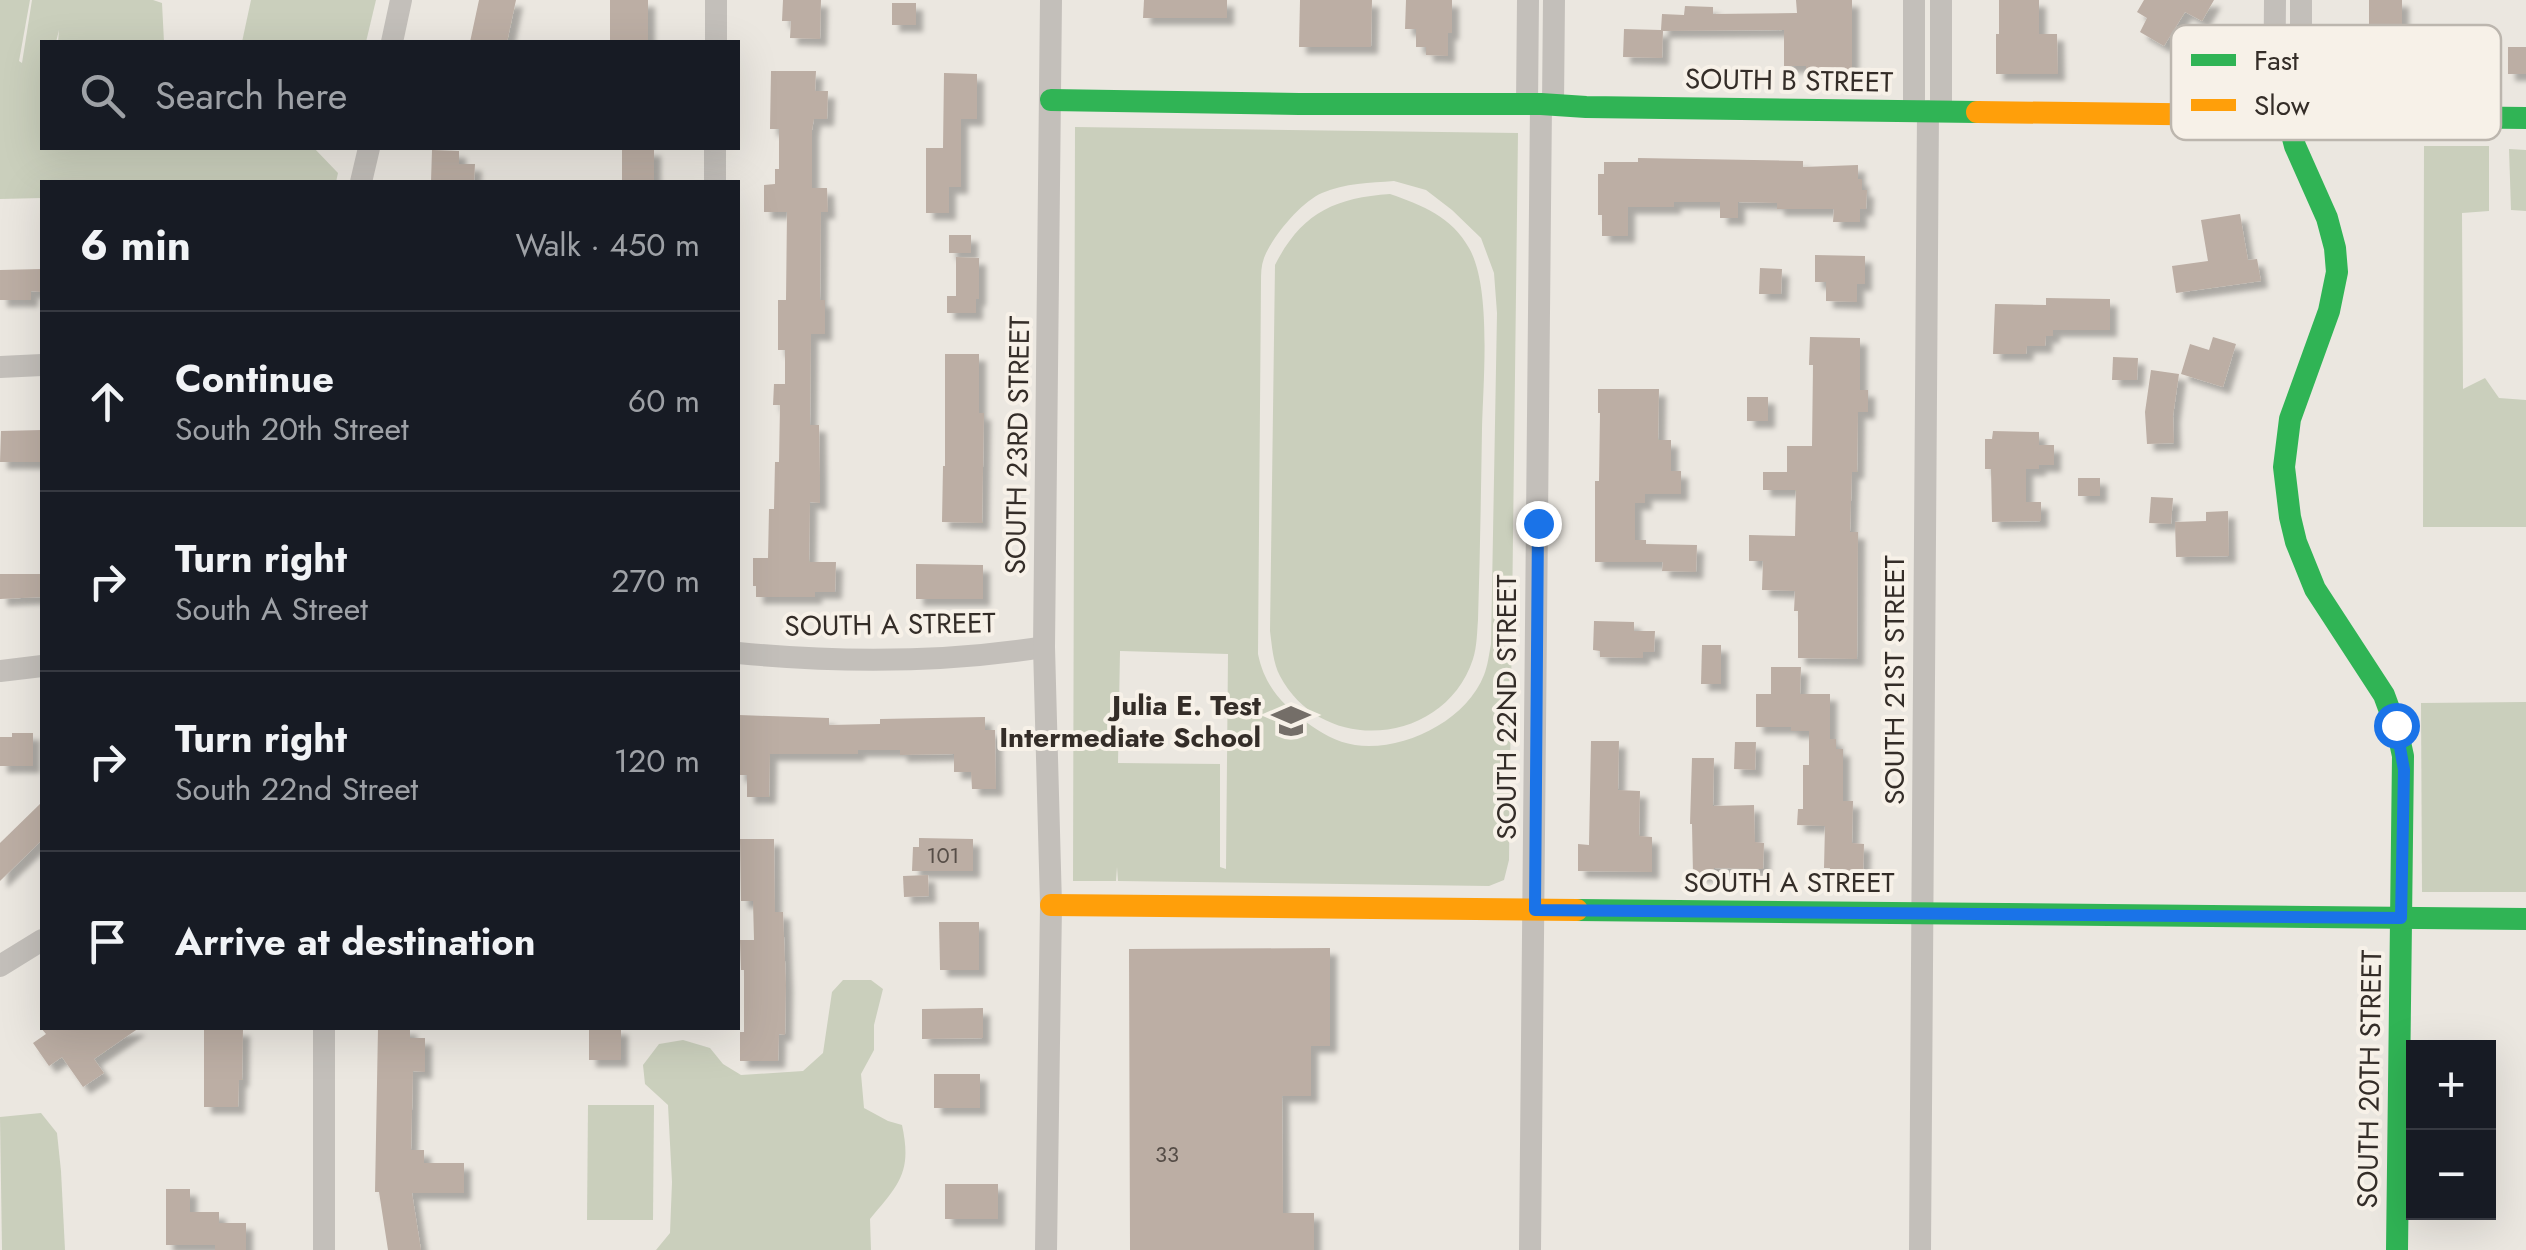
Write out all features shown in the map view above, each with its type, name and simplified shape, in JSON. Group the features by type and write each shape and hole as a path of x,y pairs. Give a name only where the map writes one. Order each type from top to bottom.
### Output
{"street":[{"path":"392,40 401,0"},
{"path":"716,0 716,40"},
{"name":"SOUTH 23RD STREET","path":"1046,1250 1051,905 1044,647 1050,0"},
{"name":"SOUTH 22ND STREET","path":"1528,0 1540,104 1530,1250"},
{"name":"SOUTH 22ND STREET","path":"1540,104 1554,0"},
{"name":"SOUTH 21ST STREET","path":"1914,0 1928,111"},
{"name":"SOUTH 21ST STREET","path":"1920,1250 1928,111 1942,0"},
{"name":"SOUTH 20TH STREET","path":"2275,0 2278,25"},
{"name":"SOUTH 20TH STREET","path":"2298,25 2301,0"},
{"name":"SOUTH B STREET","path":"1051,100 2171,113"},
{"name":"SOUTH B STREET","path":"2501,118 2526,118"},
{"name":"SOUTH 20TH STREET","path":"2294,140 2326,218 2337,260 2330,311 2290,420 2286,472 2290,522 2307,573 2324,605 2374,674 2391,707 2404,770 2397,1250"},
{"path":"361,180 369,150"},
{"path":"714,180 715,150"},
{"path":"0,367 40,365"},
{"name":"SOUTH A STREET","path":"740,653 895,660 1004,654 1044,647"},
{"path":"0,671 40,666"},
{"name":"SOUTH A STREET","path":"1051,905 2526,919"},
{"path":"0,966 40,941"},
{"path":"324,1030 324,1250"}],"green space":[{"path":"0,0 30,0 19,61 22,63 32,0 162,3 164,40 58,40 59,30 56,40 40,40 40,150 316,150 338,173 336,180 40,180 40,198 0,199"},
{"path":"251,0 376,0 366,40 242,40"},
{"path":"1075,127 1518,133 1509,860 1504,880 1489,886 1118,881 1117,867 1116,881 1073,881","holes":["1394,181 1426,190 1452,210 1481,238 1494,273 1497,313 1491,644 1485,671 1463,706 1431,730 1374,746 1341,742 1306,722 1269,684 1258,654 1261,273 1273,240 1314,198 1349,185","1120,651 1228,654 1226,869 1220,867 1220,764 1118,763"]},
{"path":"2424,146 2489,146 2489,211 2462,213 2463,389 2485,378 2499,398 2526,400 2526,527 2423,527"},
{"path":"2509,149 2526,150 2526,211 2511,210"},
{"path":"1390,194 1425,208 1454,228 1469,248 1481,287 1484,362 1477,634 1473,659 1458,688 1437,709 1411,724 1382,730 1353,729 1324,720 1299,702 1280,676 1273,654 1270,631 1275,265 1296,233 1321,212 1352,200"},
{"path":"2526,702 2526,892 2422,892 2421,703"},
{"path":"843,980 871,980 883,989 874,1025 874,1050 861,1074 864,1108 902,1125 905,1141 901,1176 870,1219 871,1250 656,1250 670,1233 668,1105 645,1084 643,1065 659,1044 683,1040 710,1048 723,1064 741,1075 803,1071 823,1053 832,992"},
{"path":"588,1105 654,1105 653,1220 587,1220"},
{"path":"41,1113 57,1133 65,1250 2,1250 0,1117"}],"building":[{"path":"479,0 516,0 507,40 470,40"},
{"path":"610,0 648,0 648,40 610,40"},
{"path":"783,0 821,0 820,39 790,38 791,21 782,21"},
{"path":"1144,0 1227,0 1227,18 1143,18"},
{"path":"1300,0 1372,0 1371,47 1299,47"},
{"path":"1406,0 1452,0 1448,56 1426,55 1426,47 1416,47 1416,29 1405,29"},
{"path":"1796,0 1852,0 1852,70 1784,66 1784,30 1663,31 1662,58 1623,57 1624,29 1661,30 1662,14 1684,15 1685,6 1713,7 1713,14 1797,13"},
{"path":"1999,0 2039,0 2039,34 2057,34 2058,74 1996,74"},
{"path":"2144,0 2214,0 2202,21 2185,12 2177,25 2171,25 2171,35 2164,46 2140,32 2147,18 2137,12"},
{"path":"2369,0 2402,0 2402,25 2369,25"},
{"path":"892,3 916,3 916,25 892,25"},
{"path":"2508,47 2526,47 2526,74 2508,74"},
{"path":"771,71 816,71 815,91 828,91 827,119 814,119 812,130 812,188 827,188 828,212 821,212 820,300 825,300 825,334 811,334 810,425 819,425 820,503 810,502 809,562 836,562 835,592 815,592 815,597 756,597 753,586 753,558 768,558 769,509 774,509 775,462 779,462 780,405 773,405 774,384 785,384 785,350 778,350 778,300 786,300 787,212 764,212 764,185 775,184 775,169 779,169 779,129 770,129"},
{"path":"944,73 977,74 977,119 961,119 961,187 949,187 949,213 926,213 926,148 943,148"},
{"path":"432,150 459,151 459,164 475,164 474,180 431,180"},
{"path":"622,150 654,150 654,180 622,180"},
{"path":"1638,158 1803,161 1803,167 1858,165 1858,179 1862,179 1862,190 1867,190 1866,209 1860,209 1860,222 1833,222 1834,209 1777,209 1777,203 1738,202 1738,218 1720,218 1720,202 1674,202 1674,207 1628,207 1628,236 1602,236 1598,174 1604,174 1604,162 1638,162"},
{"path":"2240,214 2248,260 2257,259 2261,281 2176,293 2172,266 2208,261 2201,220"},
{"path":"949,235 971,235 971,253 949,253"},
{"path":"1815,255 1865,256 1865,284 1857,284 1857,302 1826,301 1826,282 1815,282"},
{"path":"956,257 979,258 976,313 947,313 947,296 956,296"},
{"path":"1760,268 1782,269 1781,294 1759,294"},
{"path":"40,269 40,292 31,291 31,300 0,300 0,270"},
{"path":"2046,298 2110,299 2110,330 2053,330 2053,336 2046,336 2045,346 2027,346 2026,354 1993,354 1995,304 2046,305"},
{"path":"1810,337 1860,338 1860,390 1868,390 1868,412 1858,412 1857,472 1852,472 1850,532 1858,532 1857,659 1798,658 1795,591 1762,590 1763,561 1749,561 1749,535 1795,536 1796,490 1763,490 1763,472 1787,472 1787,446 1812,446"},
{"path":"2213,337 2236,344 2223,387 2181,374 2190,344 2209,350"},
{"path":"945,354 979,354 979,413 984,413 982,523 942,522"},
{"path":"2113,357 2138,358 2137,380 2112,380"},
{"path":"2151,370 2179,374 2174,443 2147,444 2145,412"},
{"path":"1598,389 1659,389 1658,440 1671,440 1671,471 1681,471 1681,494 1645,494 1645,503 1635,503 1635,540 1646,540 1646,544 1697,545 1696,572 1662,571 1663,562 1595,562"},
{"path":"1747,397 1768,397 1768,421 1747,421"},
{"path":"40,430 40,462 0,462 1,431"},
{"path":"1993,431 2039,432 2039,445 2054,445 2054,465 2026,469 2026,502 2041,502 2041,521 1992,522 1991,469 1985,469 1985,439 1992,439"},
{"path":"2078,478 2100,478 2100,496 2078,496"},
{"path":"2151,497 2173,498 2171,524 2149,523"},
{"path":"2228,511 2229,556 2176,557 2175,522 2206,521 2206,512"},
{"path":"916,564 983,565 983,599 916,599"},
{"path":"0,574 40,574 40,597 0,599"},
{"path":"1594,621 1634,622 1634,631 1655,631 1654,652 1643,652 1643,658 1600,657 1600,651 1593,650"},
{"path":"1702,645 1721,645 1721,684 1701,684"},
{"path":"1771,667 1801,667 1800,694 1830,694 1830,739 1836,739 1836,749 1843,749 1843,801 1853,801 1852,843 1864,844 1863,877 1829,877 1830,868 1824,868 1825,826 1797,825 1798,809 1803,809 1803,765 1809,765 1809,731 1756,727 1756,694 1771,694"},
{"path":"740,715 829,718 829,725 880,724 880,719 985,717 985,730 995,730 996,789 972,789 971,772 954,772 954,754 900,755 900,750 770,754 769,797 747,797 747,775 740,775"},
{"path":"12,733 33,733 33,766 0,766 0,737 12,737"},
{"path":"1591,741 1619,741 1618,790 1640,791 1639,836 1652,837 1652,872 1578,871 1578,844 1589,845"},
{"path":"1735,742 1756,742 1755,770 1734,769"},
{"path":"1692,758 1714,758 1713,806 1754,805 1755,842 1764,843 1763,869 1714,868 1714,875 1693,875"},
{"path":"40,804 40,842 0,881 0,843"},
{"path":"919,838 973,839 973,871 912,871 913,847 919,847"},
{"path":"740,839 774,839 775,912 783,912 786,985 785,1035 779,1034 778,1061 740,1061 744,970 740,940 754,940 753,901 741,901"},
{"path":"928,875 929,896 904,897 903,876"},
{"path":"939,922 979,922 979,970 940,970"},
{"path":"1330,948 1330,1046 1311,1046 1311,1096 1282,1096 1283,1213 1314,1213 1314,1250 1130,1250 1129,949"},
{"path":"983,1008 983,1038 922,1039 922,1009"},
{"path":"43,1030 136,1030 94,1059 104,1073 83,1087 62,1057 49,1066 33,1043 46,1034"},
{"path":"204,1030 243,1030 238,1107 204,1107"},
{"path":"378,1030 410,1030 410,1038 425,1038 425,1072 413,1071 411,1150 424,1150 424,1163 464,1163 464,1193 412,1193 421,1250 388,1250 379,1192 375,1192"},
{"path":"589,1030 621,1030 621,1060 589,1060"},
{"path":"934,1074 980,1074 980,1108 934,1108"},
{"path":"945,1184 998,1184 998,1219 945,1219"},
{"path":"166,1189 190,1189 190,1212 219,1212 219,1223 246,1223 246,1250 215,1250 215,1245 166,1245"}],"traffic: fast":[{"path":"1051,100 1977,112"},
{"path":"2501,118 2526,118"},
{"path":"2293,140 2327,218 2337,272 2329,311 2290,419 2284,467 2290,517 2315,589 2384,695 2403,756 2397,1250"},
{"path":"1577,910 2526,919"}],"traffic: slow":[{"path":"1977,112 2171,114"},
{"path":"1051,905 1577,910"}],"place":[{"name":"Julia E. Test Intermediate School","path":"1291,721"}],"route":[{"path":"1538,523 1535,910 2401,918 2404,770 2396,725"}]}
